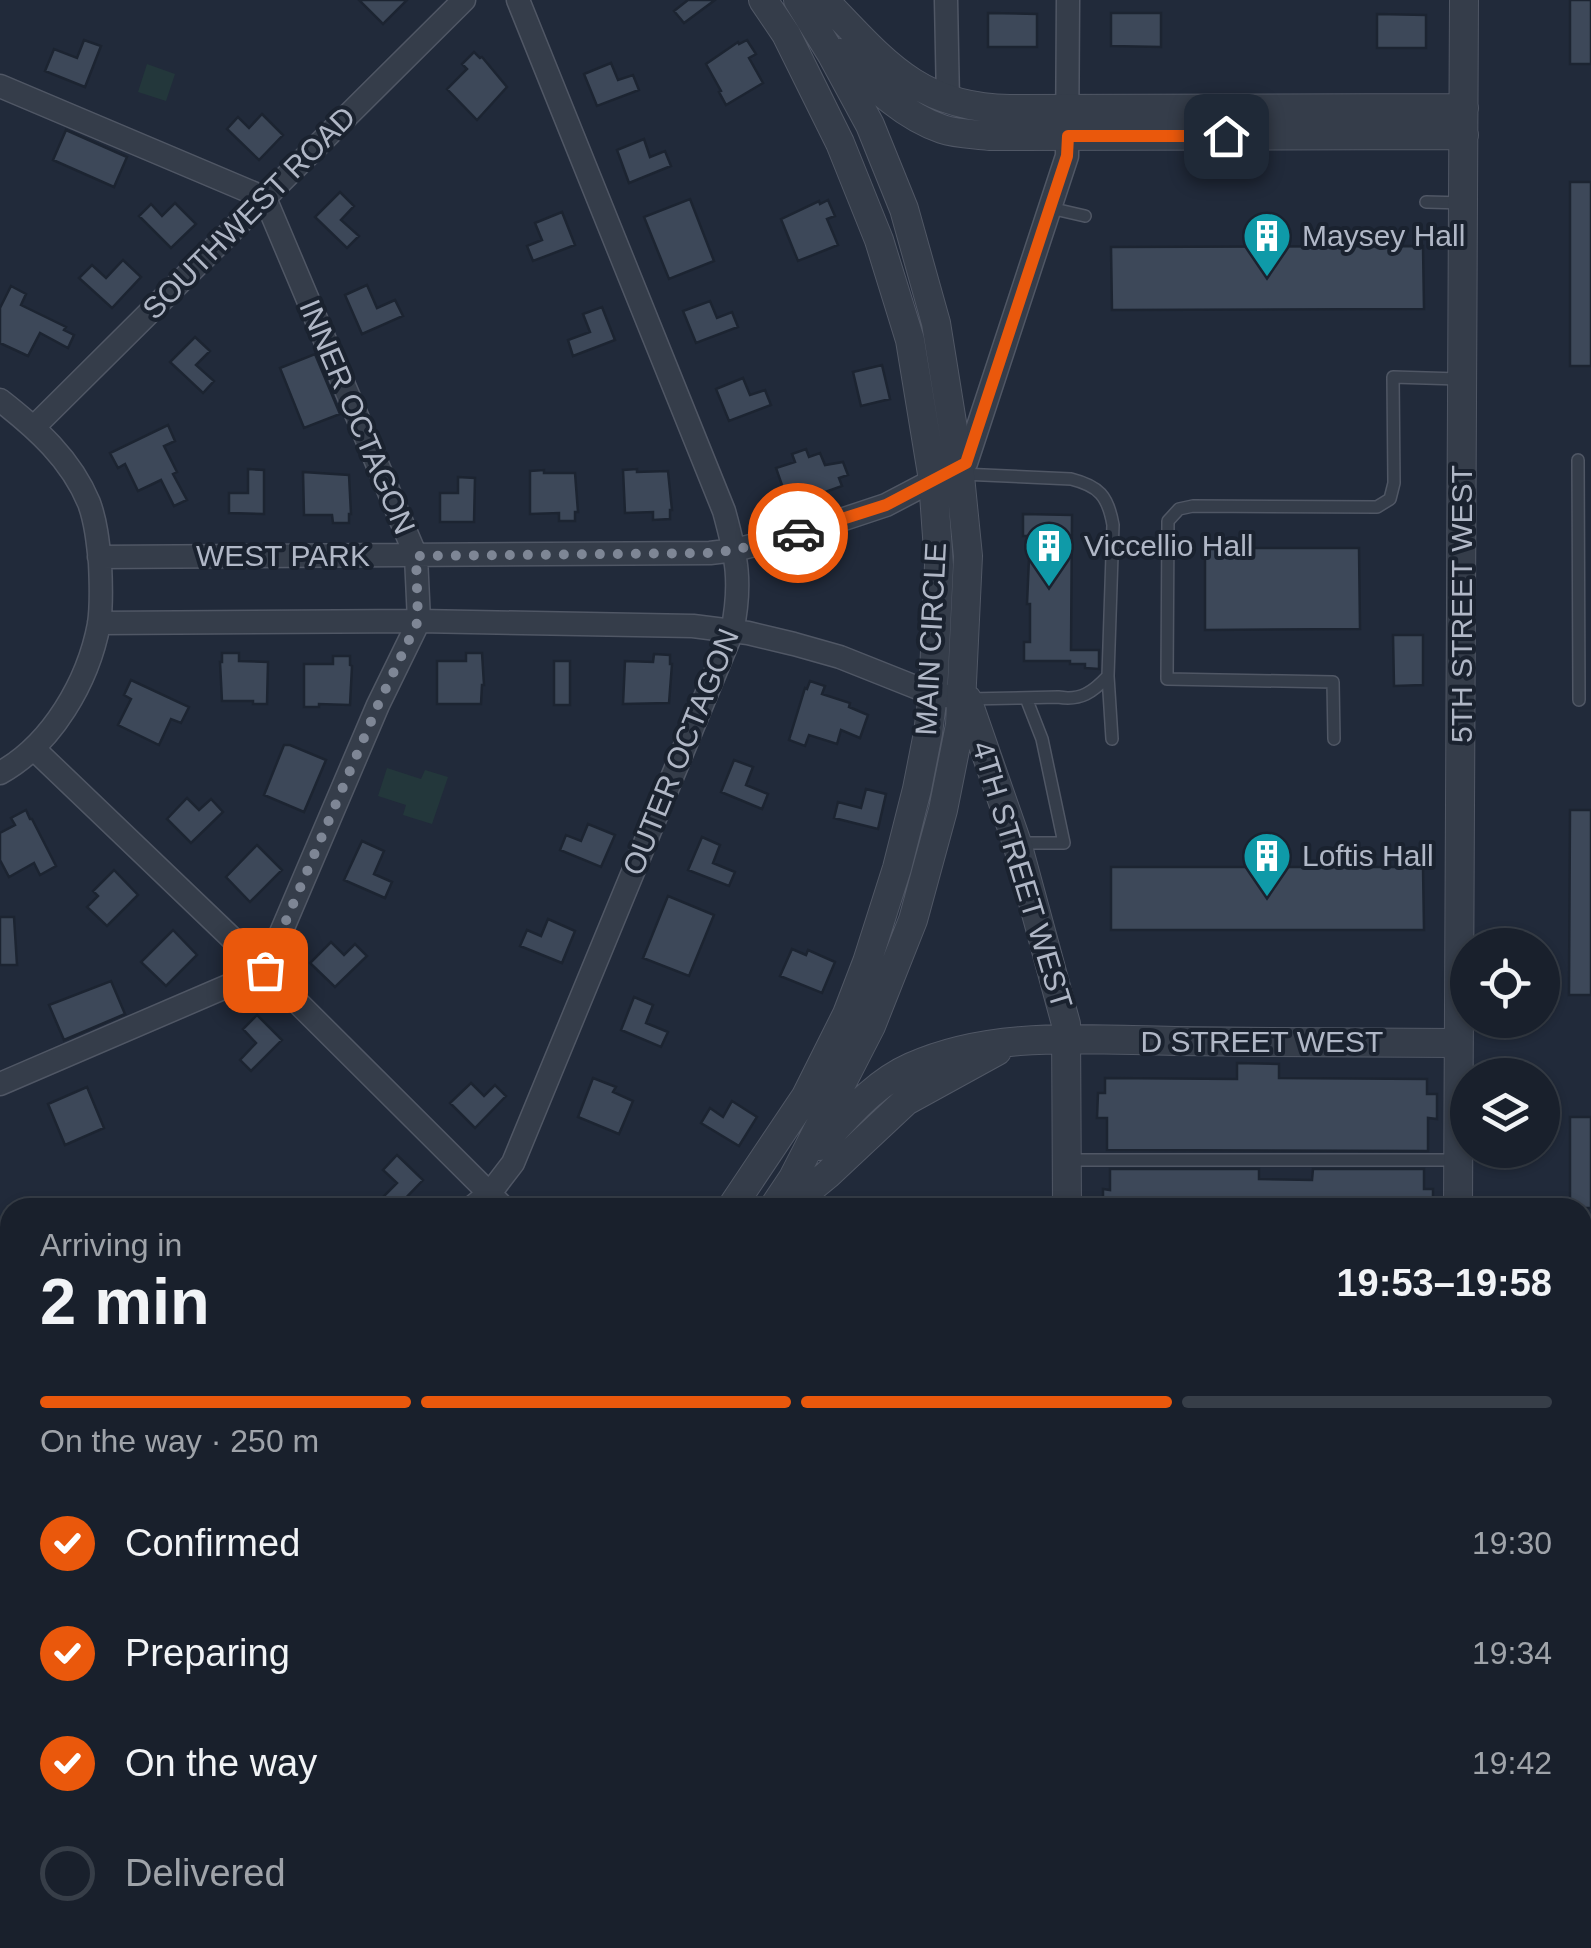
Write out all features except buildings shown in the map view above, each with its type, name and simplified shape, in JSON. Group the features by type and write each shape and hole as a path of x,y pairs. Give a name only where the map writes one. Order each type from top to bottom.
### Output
{"street":[{"name":"SOUTHWEST ROAD","path":"34,426 464,0"},
{"name":"OUTER OCTAGON","path":"491,1198 513,1164 732,632 739,572 724,511 518,0"},
{"name":"MAIN CIRCLE","path":"763,0 786,34 840,143 879,240 951,473 968,556 964,699 943,810 913,920 871,1026 780,1198"},
{"path":"785,0 896,104 942,128 989,136 1068,122 1464,122"},
{"name":"MAIN CIRCLE","path":"738,1198 806,1096 846,1014 897,868 928,734 939,564 951,473 936,323 904,209 870,125 798,0"},
{"path":"824,0 902,76 948,102 1068,122"},
{"path":"946,0 948,102"},
{"path":"951,473 966,463 1067,156 1068,0"},
{"name":"5TH STREET WEST","path":"1458,1198 1464,0"},
{"path":"0,86 264,198"},
{"name":"INNER OCTAGON","path":"264,198 416,556 418,621 265,970"},
{"path":"0,400 34,426 62,458 89,504 96,529 101,590 99,622 90,658 66,708 34,748 0,773"},
{"name":"WEST PARK","path":"99,557 710,553 805,532 872,510 951,473"},
{"path":"99,622 418,621 693,626 778,640 840,657 933,694 964,699"},
{"name":"4TH STREET WEST","path":"964,699 1017,842 1066,1024 1068,1198"},
{"path":"34,748 265,970 483,1198"},
{"path":"0,1084 265,970"},
{"path":"799,1198 906,1101 1013,1042"},
{"name":"D STREET WEST","path":"800,1165 878,1086 907,1068 989,1043 1458,1043"},
{"path":"759,1198 800,1165"}],"lane":[{"path":"1426,202 1464,203"},
{"path":"1050,208 1085,216"},
{"path":"1334,739 1334,682 1167,679 1168,521 1178,509 1193,506 1377,507 1390,499 1394,483 1392,378 1463,379"},
{"path":"1578,460 1585,551 1585,626 1579,700"},
{"name":"WEST PARK","path":"951,473 1071,479 1087,483 1110,508 1113,525 1108,676 1112,739"},
{"path":"964,699 1072,700 1092,692 1108,676"},
{"path":"1017,842 1064,843 1042,739 1026,698"},
{"path":"1067,1160 1447,1160"}],"green space":[{"path":"147,64 175,74 166,101 138,92"},
{"path":"387,768 421,779 425,770 448,777 432,824 403,815 406,805 378,796"}],"way so far":[{"path":"265,970 418,621 416,556 710,553 798,533"}],"place":[{"name":"Maysey Hall","path":"1267,278"},
{"name":"Viccellio Hall","path":"1049,588"},
{"name":"Loftis Hall","path":"1267,898"}],"route":[{"path":"798,533 886,505 966,463 1067,156 1068,136 1226,136"}]}
